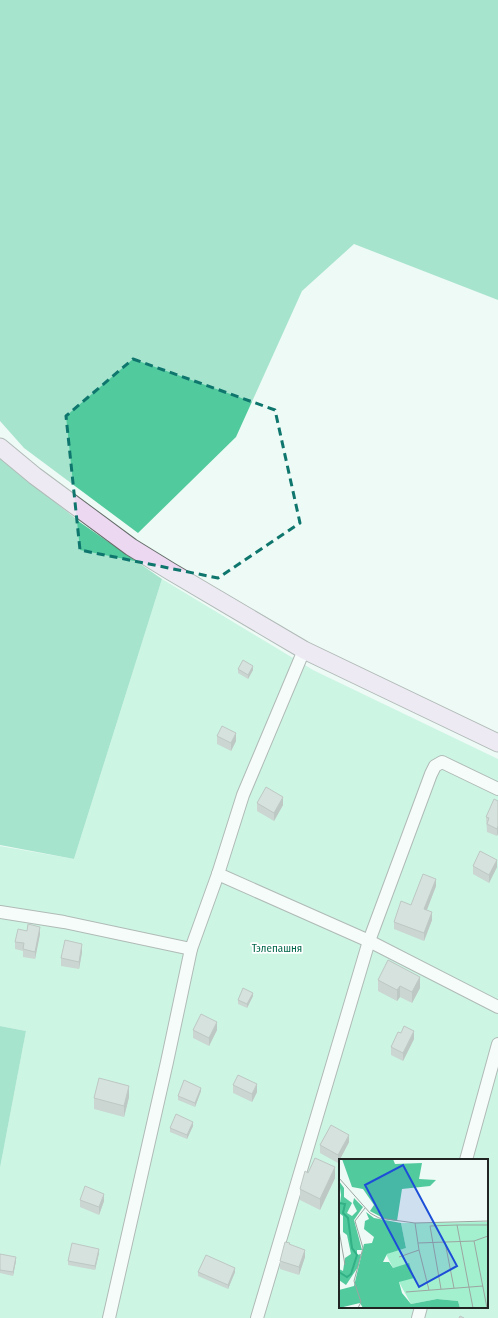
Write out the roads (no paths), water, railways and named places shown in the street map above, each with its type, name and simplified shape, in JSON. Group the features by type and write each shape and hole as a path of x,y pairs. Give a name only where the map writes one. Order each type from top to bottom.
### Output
{"street":[{"path":"0,447 34,476 131,547 304,650 498,743"},
{"path":"109,1318 192,949 243,796 304,650"},
{"path":"257,1318 369,942 435,766 442,762 498,789"},
{"path":"218,874 369,942 498,1007"},
{"path":"0,912 64,922 192,949"},
{"path":"466,1159 498,1044"},
{"path":"418,1318 421,1308"}],"park label":[{"name":"Тэлепашня","path":"277,948"}]}
